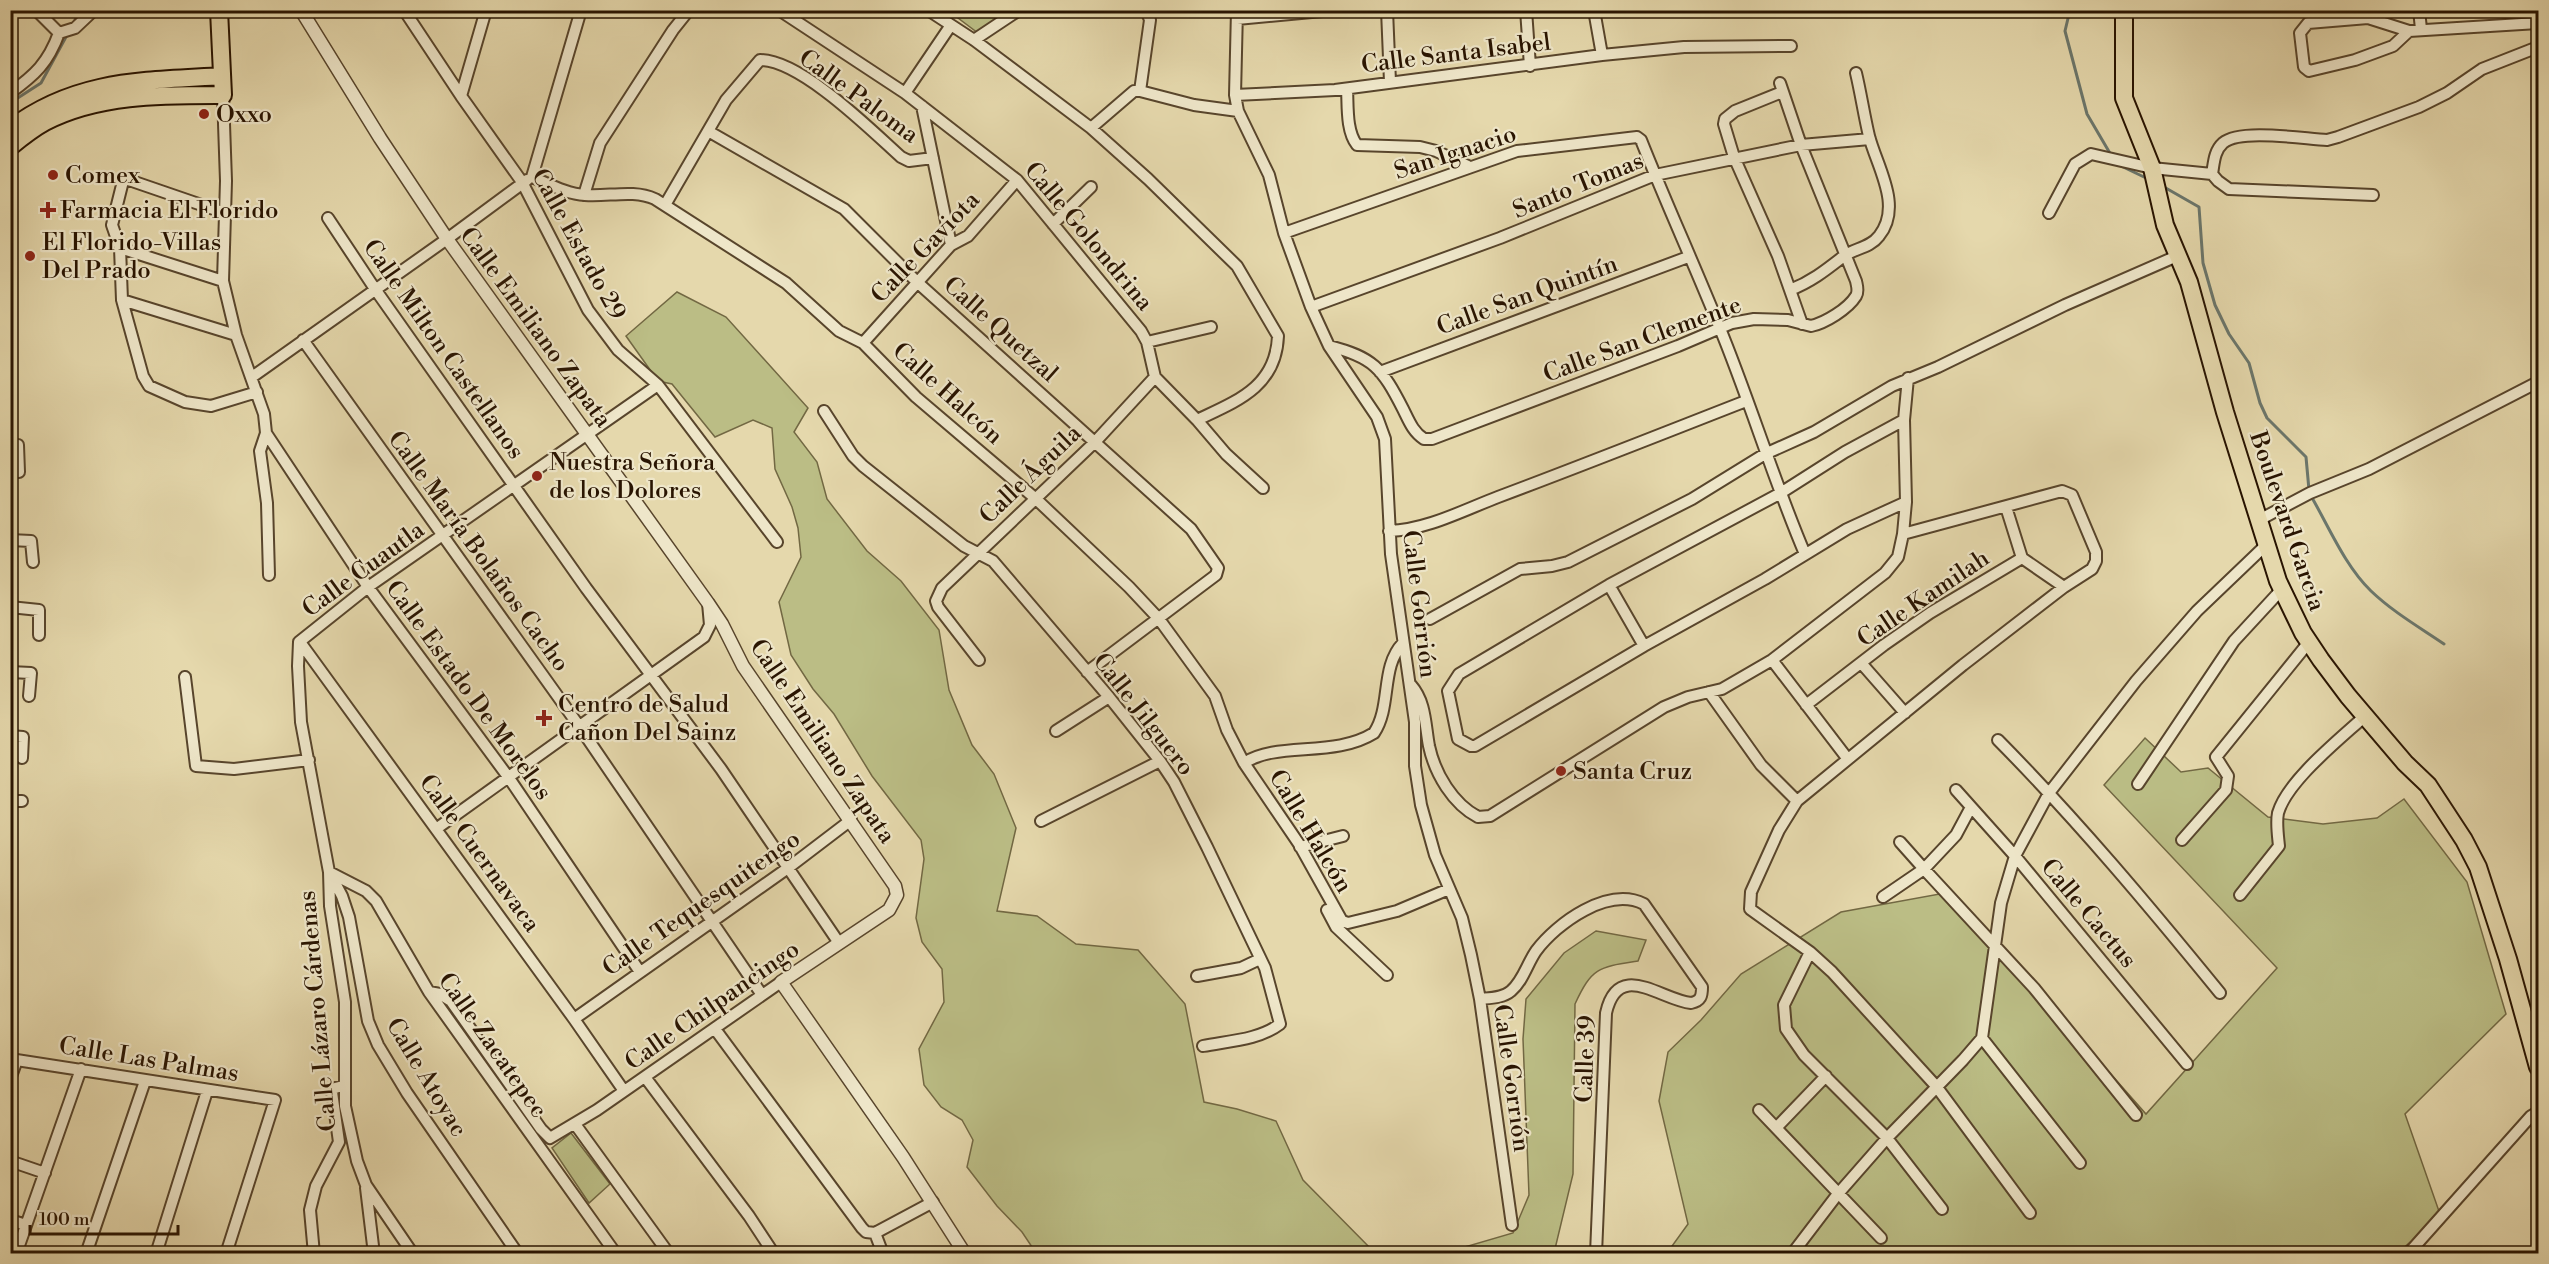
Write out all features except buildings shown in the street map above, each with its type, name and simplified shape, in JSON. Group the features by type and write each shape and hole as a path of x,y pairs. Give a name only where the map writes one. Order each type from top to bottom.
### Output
{"main road":[{"path":"10,129 35,111 73,94 120,83 138,91 223,95 219,10"},
{"name":"Boulevard Garcia","path":"2124,10 2124,98 2152,168 2165,225 2189,282 2228,424 2282,589 2308,642 2364,716 2405,763 2428,785 2450,815 2478,867 2508,959 2538,1067"},
{"path":"10,147 43,123 58,116 138,91 222,76"}],"street":[{"path":"36,10 62,33"},
{"path":"10,93 38,72 62,33 75,28 94,10"},
{"name":"Calle Emiliano Zapata","path":"301,10 380,138 447,239 722,624 743,666 895,886 897,895 895,903"},
{"name":"Calle Estado 29","path":"405,10 461,96 527,179 588,310 618,350 658,385 777,542"},
{"path":"461,96 486,10"},
{"path":"252,377 447,239 527,179 581,10"},
{"path":"584,195 600,143 673,30 689,10"},
{"name":"Calle Golondrina","path":"779,10 904,93 1017,180 1141,331 1147,342 1155,377"},
{"path":"928,10 974,40 1091,128 1210,238 1237,266 1278,336 1273,360 1255,390 1197,420"},
{"path":"974,40 1019,10"},
{"path":"1140,91 1150,20 1146,10"},
{"path":"1237,15 1333,10"},
{"path":"1387,10 1390,82"},
{"path":"1526,10 1530,66"},
{"path":"1594,10 1602,55"},
{"path":"1777,10 1807,10"},
{"path":"2419,10 2421,29"},
{"name":"Calle Gorrión","path":"1237,15 1235,95 1238,111 1269,175 1284,233 1311,307 1329,346 1377,417 1386,439 1389,531 1415,722 1415,766 1420,805 1426,828 1462,918 1480,999 1512,1225"},
{"path":"2409,31 2393,46 2355,60 2309,71 2304,68 2300,33 2308,23 2368,18 2409,31 2538,23"},
{"path":"904,93 951,26"},
{"name":"Calle Santa Isabel","path":"1235,95 1347,88 1602,55 1684,47 1791,46"},
{"path":"2212,174 2218,148 2231,138 2248,136 2327,140 2338,137 2419,106 2447,93 2482,69 2538,47"},
{"name":"Calle Paloma","path":"708,132 726,100 760,60 776,62 837,100 901,157 909,161 933,158"},
{"path":"1790,290 1808,283 1846,255 1878,239 1887,218 1888,189 1870,139 1856,74"},
{"path":"1347,88 1349,122 1354,140 1358,145 1420,147 1436,151 1468,166"},
{"name":"Calle San Clemente","path":"1329,346 1356,353 1369,361 1394,391 1413,429 1424,439 1432,439 1678,346 1720,327 1754,318 1788,320 1810,326 1840,311 1856,297 1858,291 1856,281 1801,145 1781,88 1725,119 1724,124 1734,158"},
{"path":"1091,128 1128,94 1140,91 1194,105 1238,111"},
{"path":"223,95 225,213 223,281 236,335 264,414 266,433 260,451 267,503 269,575"},
{"path":"922,106 951,245"},
{"path":"665,206 708,132"},
{"name":"Calle Quetzal","path":"708,132 844,209 917,282 1191,529 1218,568 1218,573 1159,619"},
{"name":"San Ignacio","path":"1284,233 1468,166 1517,151 1632,136 1641,140 1688,257 1720,327 1779,494 1805,554"},
{"name":"Santo Tomas","path":"1311,307 1500,238 1655,175 1801,145 1870,139"},
{"path":"2049,213 2075,164 2091,154 2152,168 2212,174 2218,182 2229,189 2373,195"},
{"path":"1734,158 1802,324"},
{"path":"225,213 126,179 123,181 112,225 120,248 122,300 143,376 155,390 184,402 211,406 257,392"},
{"name":"Calle Halcón","path":"527,179 584,195 641,195 655,199 786,284 838,331 863,343 916,397 1036,499 1129,586 1159,619 1215,696 1227,730 1244,763 1300,847 1342,921 1348,923 1397,910 1449,889"},
{"name":"Calle Gaviota","path":"863,343 951,245 968,236 1017,180"},
{"path":"1053,224 1091,187"},
{"name":"Calle Milton Castellanos","path":"328,218 375,289 513,485 650,677 721,769 839,943"},
{"path":"120,248 223,281"},
{"path":"1430,619 1520,569 1568,562 1692,499 1765,454 1814,432 1908,378 1938,367 2065,305 2177,256"},
{"name":"Calle San Quintín","path":"1380,372 1688,257"},
{"path":"122,300 236,335"},
{"path":"1147,342 1211,327"},
{"name":"Calle María Bolaños Cacho","path":"303,340 579,726 762,995"},
{"path":"1155,377 1226,454 1263,488"},
{"name":"Calle Águila","path":"979,660 936,601 942,588 1095,442 1155,377"},
{"path":"1410,684 1418,693 1422,704 1435,767 1458,803 1478,817 1490,816 1664,707 1688,697 1722,689 1772,660 1885,573 1898,557 1904,534 1906,502 1904,420 1908,378"},
{"path":"2259,520 2310,493 2369,469 2538,382"},
{"name":"Calle Cuautla","path":"299,642 368,587 658,385"},
{"path":"1389,531 1405,531 1587,465 1746,401"},
{"name":"Calle Jilguero","path":"824,411 853,456 863,466 964,546 980,552 993,561 1109,697 1174,782 1265,968 1280,1024 1272,1030 1203,1046"},
{"path":"1904,420 1845,452 1779,494 1609,585 1459,674 1449,691 1458,739 1474,746 1847,529 1906,502"},
{"name":"Calle Estado De Morelos","path":"266,433 368,587 509,778 640,972"},
{"path":"10,472 19,472 18,445"},
{"path":"1904,534 2062,491 2072,495 2096,552 2096,561 2092,569 2064,587 1905,712 1797,801 1779,830 1750,892 1750,909 1810,952 1936,1086 2030,1213"},
{"name":"Calle Kamilah","path":"1806,705 1930,613 2022,558 2006,507"},
{"path":"10,540 31,541 33,562"},
{"path":"1792,1254 1837,1195 1887,1137 1982,1038 2001,903 2015,856 2049,792 2136,681 2197,611 2266,545"},
{"path":"2022,558 2064,587"},
{"path":"1609,585 1644,646"},
{"path":"2139,784 2234,641 2282,589"},
{"path":"436,829 650,677 709,631 708,603"},
{"path":"10,608 39,610 39,635"},
{"path":"1087,672 1159,619"},
{"name":"Calle Lázaro Cárdenas","path":"299,642 298,666 302,722 329,872 330,906 345,1002 343,1086 345,1106 357,1161 366,1185 413,1254"},
{"name":"Calle Cuernavaca","path":"299,642 624,1091"},
{"path":"2182,840 2226,790 2228,776 2216,758 2308,642"},
{"name":"Calle Halcón","path":"1244,763 1263,754 1347,746 1374,733 1384,711 1389,671 1403,643"},
{"path":"1772,660 1847,758"},
{"path":"1862,664 1905,712"},
{"path":"10,672 31,673 29,696"},
{"path":"185,677 196,766 234,769 309,760"},
{"path":"1709,692 1761,765 1797,801"},
{"path":"1056,731 1109,697"},
{"path":"2240,895 2279,846 2277,815 2286,796 2314,764 2364,716"},
{"path":"10,736 23,737 22,758"},
{"path":"1998,740 2049,792 2127,879 2220,993"},
{"path":"1041,821 1160,761"},
{"name":"Calle Cactus","path":"1956,790 2015,856 2187,1064"},
{"path":"10,801 22,801"},
{"path":"1882,897 1924,868 1956,835 1971,807"},
{"name":"Calle Tequesquitengo","path":"574,1019 788,868 851,820"},
{"path":"1300,847 1343,836"},
{"path":"1900,842 2034,988 2136,1115"},
{"name":"Calle Zacatepec","path":"329,872 366,891 376,901 429,992 616,1254"},
{"name":"Calle Atoyac","path":"329,872 342,896 349,918 368,1021 378,1045 407,1093 518,1254"},
{"path":"1326,895 1326,909 1336,927 1387,975"},
{"name":"Calle 39","path":"1480,999 1501,996 1510,992 1542,944 1568,919 1588,908 1621,899 1644,904 1702,987 1700,1000 1691,1004 1644,987 1631,985 1616,991 1609,998 1606,1012 1596,1254"},
{"name":"Calle Chilpancingo","path":"429,992 440,994 451,1001 541,1129 550,1138 645,1077 762,995 890,910 895,903"},
{"path":"1810,952 1784,1005 1786,1029 1804,1055 1887,1137 1942,1209"},
{"path":"1197,976 1241,968 1260,959"},
{"path":"782,982 933,1202 965,1254"},
{"path":"715,1029 866,1232 875,1233 933,1202"},
{"path":"1982,1038 2080,1163"},
{"path":"10,1079 14,1060"},
{"name":"Calle Las Palmas","path":"14,1060 275,1100 226,1254"},
{"path":"16,1254 81,1069"},
{"path":"1776,1128 1826,1076"},
{"path":"645,1077 749,1215 774,1254"},
{"path":"86,1254 145,1081"},
{"path":"314,1254 310,1210 315,1186 339,1142 332,1092 335,1088 343,1086"},
{"path":"156,1254 207,1091"},
{"path":"1759,1110 1837,1195 1881,1238"},
{"path":"2408,1254 2530,1116 2538,1112"},
{"path":"575,1124 669,1254"},
{"path":"10,1161 45,1173"},
{"path":"366,1185 374,1254"},
{"path":"10,1220 26,1225"},
{"path":"875,1233 883,1254"}],"green space":[{"path":"952,10 1008,11 978,33 950,12"},
{"path":"677,292 726,317 808,408 794,432 817,462 827,499 867,551 901,581 939,630 949,690 972,745 994,774 1016,828 997,911 1037,916 1076,944 1138,950 1185,1004 1204,1102 1276,1121 1303,1180 1375,1253 1036,1253 1022,1232 997,1206 967,1167 973,1140 962,1120 941,1107 924,1085 919,1049 944,1002 942,969 922,942 916,918 924,859 921,840 872,776 834,714 813,689 791,655 779,602 801,557 798,528 792,507 775,469 772,428 753,420 715,437 672,384 658,381 626,336"},
{"path":"2145,738 2181,772 2208,768 2268,817 2323,824 2377,818 2404,799 2467,882 2506,1014 2405,1114 2441,1217 2397,1253 1667,1253 1688,1224 1659,1101 1668,1052 1701,1020 1741,974 1841,912 1945,893 1973,918 2146,1114 2277,968 2104,785"},
{"path":"1596,931 1646,940 1638,961 1605,967 1598,971 1587,983 1575,1004 1573,1174 1554,1253 1441,1254 1513,1233 1529,1195 1523,1039 1526,999 1564,953"},
{"path":"571,1133 610,1184 589,1203 552,1148"}],"waterway":[{"path":"73,24 80,10"},
{"path":"2070,10 2065,31 2087,114 2111,155"},
{"path":"10,103 41,83 67,35"},
{"path":"2119,165 2144,177"},
{"path":"2164,187 2199,207 2203,263 2215,305 2229,334 2249,363 2260,403 2267,418 2306,457 2309,490"},
{"path":"2311,496 2345,558 2362,581 2388,606 2444,644"}],"place":[{"name":"Oxxo","path":"204,114"},
{"name":"Comex","path":"53,175"},
{"name":"Farmacia El Florido","path":"48,210"},
{"name":"El Florido-Villas Del Prado","path":"30,256"},
{"name":"Nuestra Señora de los Dolores","path":"537,476"},
{"name":"Centro de Salud Cañon Del Sainz","path":"544,718"},
{"name":"Santa Cruz","path":"1561,771"}]}
